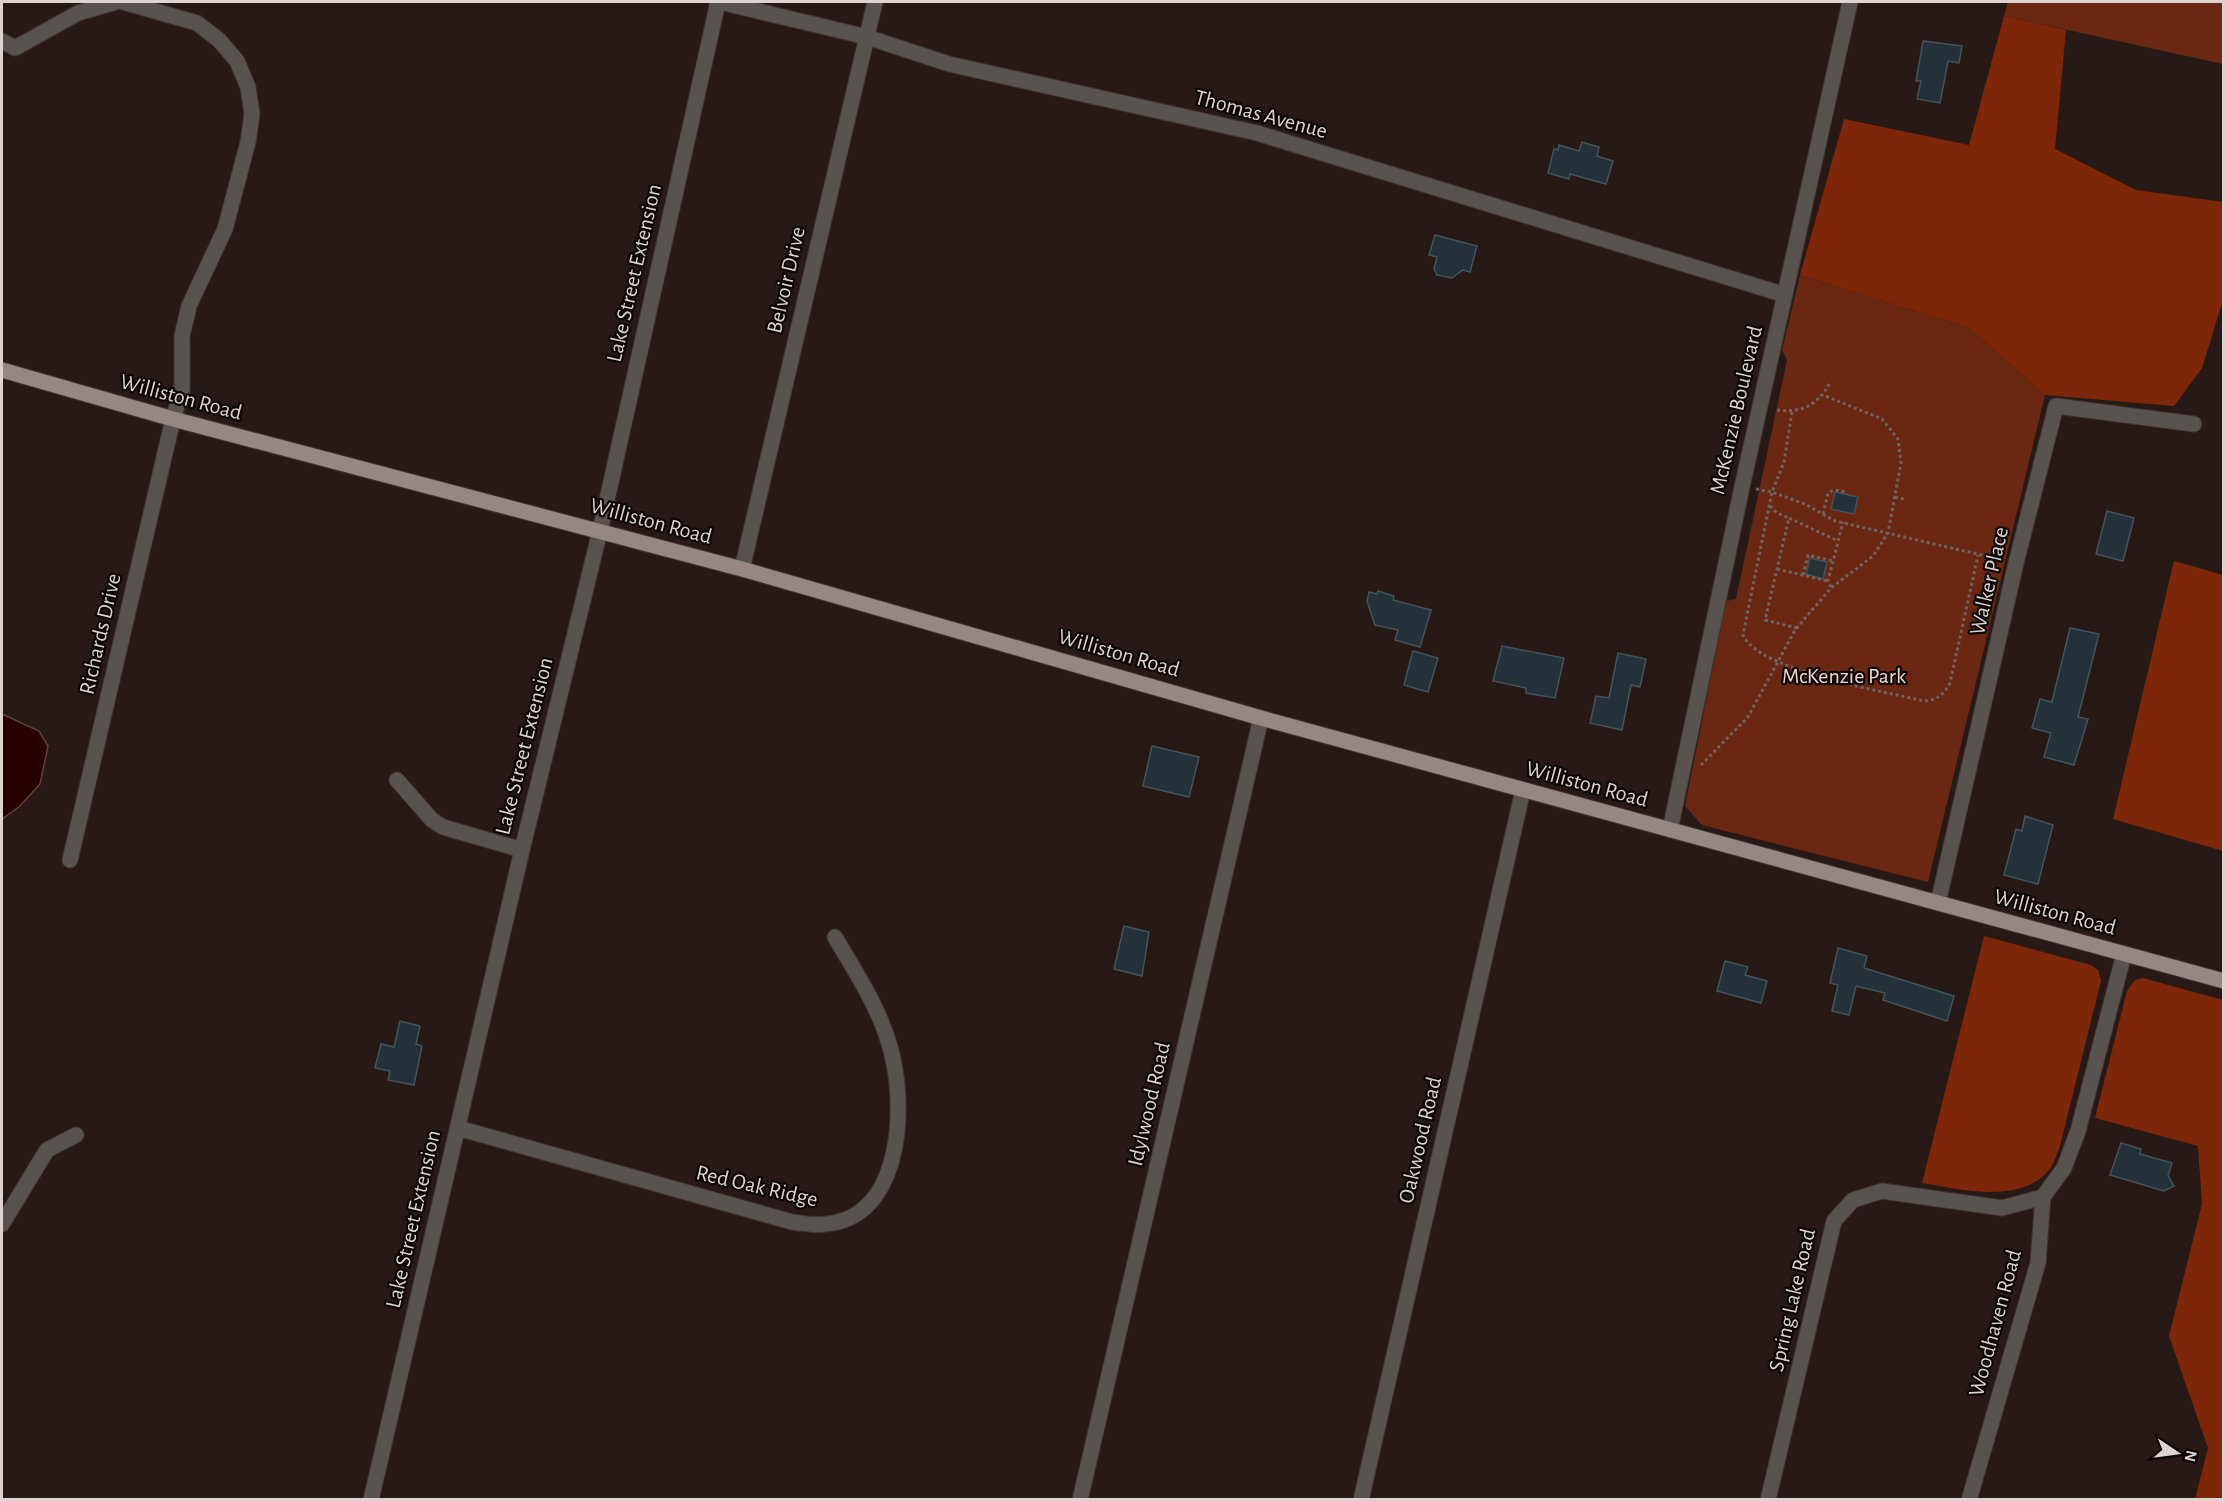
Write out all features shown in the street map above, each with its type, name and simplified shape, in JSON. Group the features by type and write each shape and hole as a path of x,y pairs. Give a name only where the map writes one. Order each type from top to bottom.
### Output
{"main road":[{"name":"Williston Road","path":"2,370 173,419 742,569 1261,718 2223,981"}],"street":[{"path":"2,41 15,48 78,13 116,2"},
{"name":"Richards Drive","path":"70,860 173,419 182,390 182,336 189,306 225,230 248,142 252,114 248,87 237,61 219,40 197,23 123,2"},
{"name":"Thomas Avenue","path":"719,2 867,36 950,64 1257,134 1785,296"},
{"name":"Lake Street Extension","path":"372,1499 522,850 600,531 719,2"},
{"name":"Belvoir Drive","path":"742,569 875,2"},
{"name":"McKenzie Boulevard","path":"1670,830 1742,487 1850,2"},
{"name":"Walker Place","path":"1938,903 2016,563 2056,406 2194,424"},
{"name":"Idylwood Road","path":"1080,1500 1261,718"},
{"path":"397,780 432,820 443,827 522,850"},
{"name":"Oakwood Road","path":"1361,1500 1523,790"},
{"name":"Red Oak Ridge","path":"458,1128 792,1222 813,1225 835,1223 855,1214 872,1200 885,1182 892,1162 898,1125 898,1085 891,1048 878,1011 835,937"},
{"path":"2043,1197 2064,1168 2078,1131 2124,954"},
{"path":"2,1224 47,1150 76,1135"},
{"name":"Spring Lake Road","path":"1768,1500 1834,1221 1853,1200 1882,1191 2002,1208 2043,1197"},
{"name":"Woodhaven Road","path":"1969,1500 2038,1263 2043,1197"}],"path":[{"path":"1760,407 1792,412 1810,406 1823,395 1829,384"},
{"path":"1696,770 1748,717 1797,628 1831,588 1873,556 1888,533 1901,463 1898,439 1882,418 1823,395"},
{"path":"1792,412 1784,462 1772,492 1743,635 1747,644 1755,651 1778,662 1826,678 1924,701 1935,700 1945,693 1950,683 1978,555"},
{"path":"1742,487 1772,492 1843,522 2016,563"},
{"path":"1823,514 1828,493 1834,490 1846,492"},
{"path":"1895,497 1904,499"},
{"path":"1770,506 1777,513 1838,541"},
{"path":"1789,518 1765,620 1797,628"},
{"path":"1831,588 1828,581 1843,522"},
{"path":"1803,575 1808,555 1833,561"},
{"path":"1777,569 1828,581"}],"green space":[{"path":"2008,2 2223,2 2223,64 2004,16"},
{"name":"McKenzie Park","path":"1800,275 1969,328 2045,395 1928,882 1702,825 1685,806 1726,601 1736,599 1787,360 1782,350"}],"shaded area":[{"path":"2004,16 2066,30 2055,149 2136,190 2223,202 2223,300 2202,368 2174,406 2045,395 1969,328 1800,275 1844,119 1969,145"},
{"path":"2174,561 2223,575 2223,851 2113,819"},
{"path":"2,714 39,731 48,746 40,784 20,806 2,819"},
{"path":"1984,936 2091,965 2098,970 2101,981 2054,1162 2036,1182 2021,1188 1988,1192 1922,1183"},
{"path":"2143,978 2223,1000 2223,1499 2195,1499 2208,1448 2169,1336 2202,1204 2198,1146 2095,1118 2127,991 2135,980"}],"building":[{"path":"1923,41 1962,46 1959,63 1948,61 1940,103 1917,99 1921,81 1916,81"},
{"path":"1582,142 1599,147 1597,156 1613,161 1606,184 1570,174 1569,179 1548,173 1554,149 1558,150 1559,145 1579,151"},
{"path":"1435,235 1477,246 1470,272 1463,270 1452,278 1437,275 1434,269 1437,257 1429,255"},
{"path":"1835,492 1858,497 1854,514 1831,509"},
{"path":"2107,511 2134,518 2123,561 2096,554"},
{"path":"1810,558 1827,562 1823,579 1806,574"},
{"path":"1378,591 1394,596 1393,600 1431,610 1420,647 1395,640 1398,630 1375,625 1367,601 1369,592 1377,594"},
{"path":"2070,628 2099,634 2078,717 2088,719 2074,765 2044,757 2051,733 2032,728 2040,699 2052,702"},
{"path":"1502,646 1564,658 1555,698 1526,693 1526,688 1493,681"},
{"path":"1413,651 1438,658 1428,692 1404,685"},
{"path":"1618,653 1646,659 1640,687 1631,685 1622,730 1590,723 1596,696 1609,698"},
{"path":"1152,746 1199,757 1189,797 1143,786"},
{"path":"2025,816 2053,825 2038,884 2004,875 2016,829 2022,831"},
{"path":"1124,926 1149,932 1142,976 1114,969"},
{"path":"1838,948 1867,956 1864,968 1954,996 1947,1021 1883,1000 1885,993 1856,986 1849,1015 1832,1011 1838,985 1830,983"},
{"path":"1725,961 1748,967 1745,975 1767,981 1761,1003 1717,991"},
{"path":"400,1021 420,1026 416,1044 422,1046 414,1085 388,1080 390,1071 375,1068 381,1044 394,1047"},
{"path":"2121,1143 2141,1149 2140,1154 2172,1163 2168,1176 2174,1186 2164,1191 2110,1175"}]}
